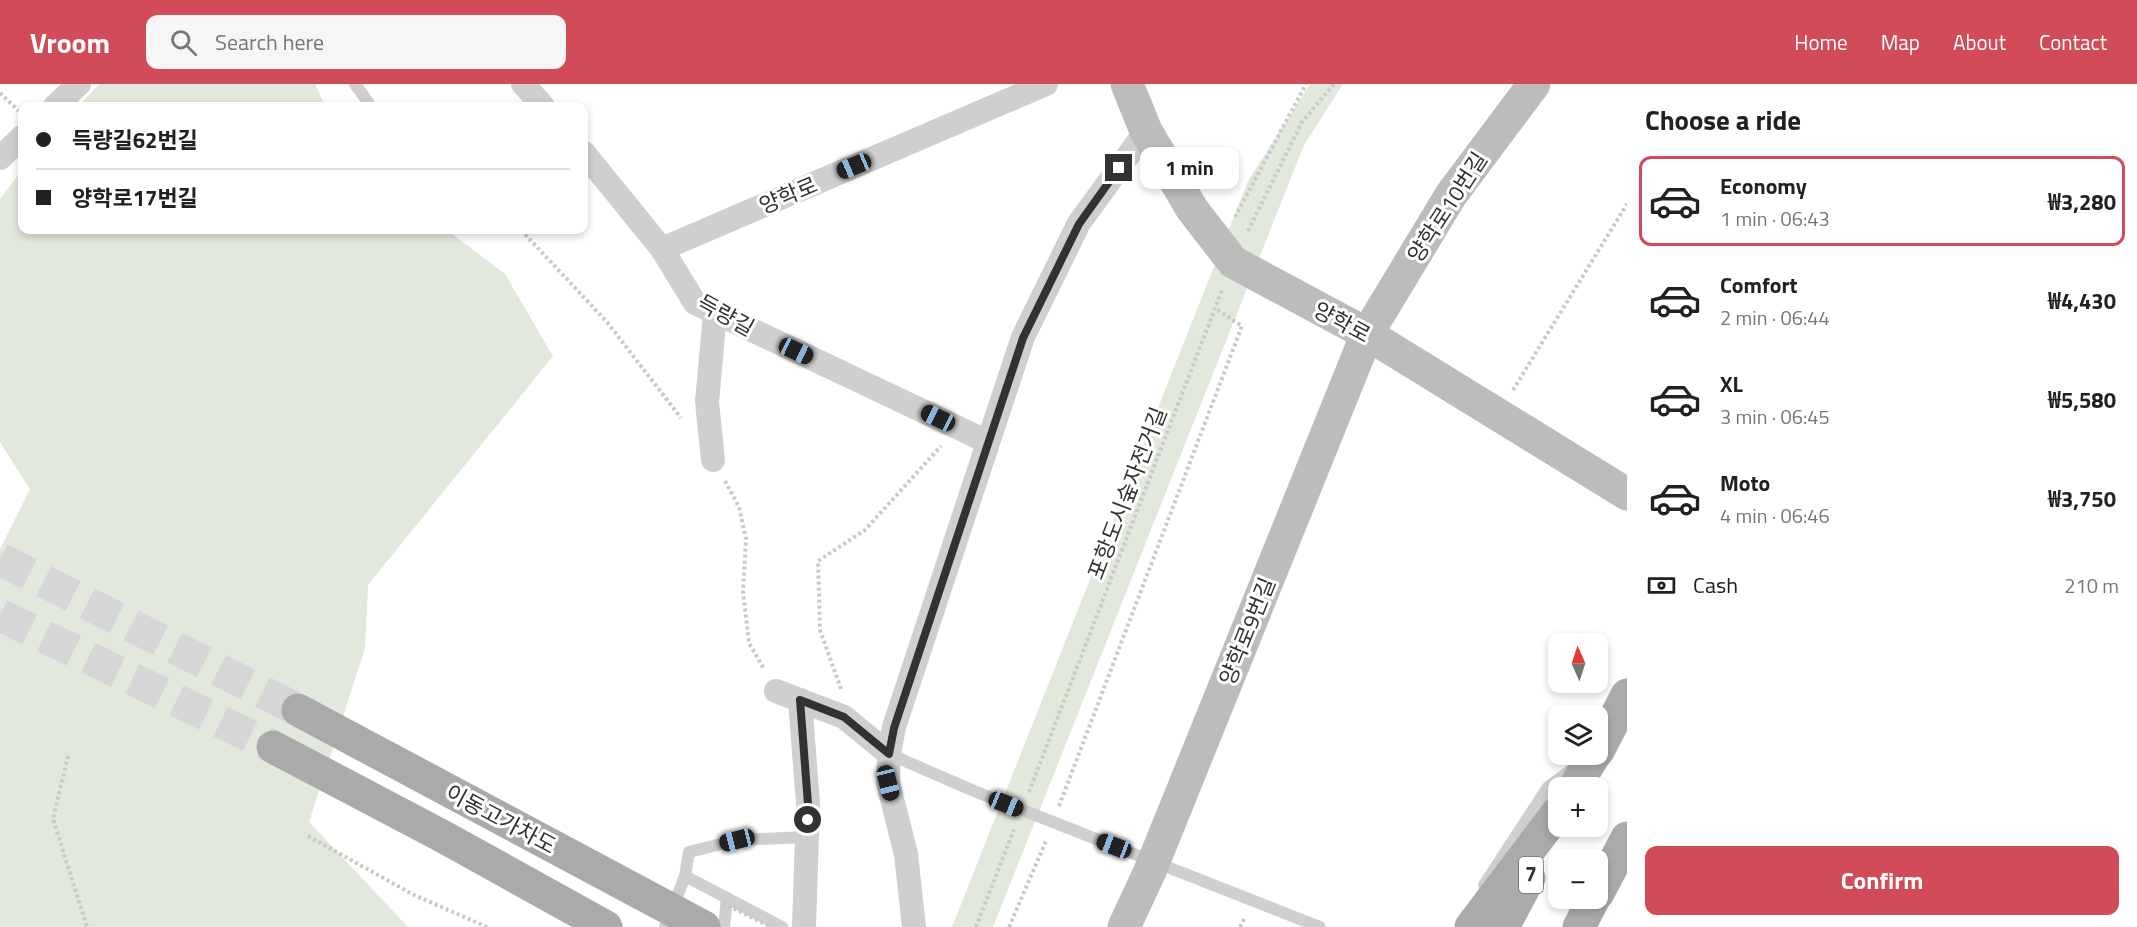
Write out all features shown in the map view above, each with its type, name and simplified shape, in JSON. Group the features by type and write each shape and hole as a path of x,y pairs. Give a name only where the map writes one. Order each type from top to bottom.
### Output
{"main road":[{"name":"양학로","path":"1127,84 1146,131 1192,209 1226,253 1367,334 1627,494"},
{"name":"양학로10번길","path":"1367,334 1451,195 1534,84"},
{"name":"양학로9번길","path":"1124,927 1154,862 1367,334"},
{"path":"1608,730 1627,695"},
{"name":"이동고가차도","path":"298,710 704,927"},
{"name":"이동고가차도","path":"273,747 442,836 606,927"},
{"path":"1473,912 1548,824"},
{"name":"7","path":"1503,927 1551,837"},
{"path":"1608,874 1627,838"},
{"path":"1579,927 1588,909"}],"street":[{"path":"59,102 79,84"},
{"path":"523,84 539,102"},
{"name":"양학로","path":"662,249 1046,84"},
{"path":"914,927 906,855 888,783 889,754 894,728 1023,338 1079,224 1146,131"},
{"path":"0,158 18,141"},
{"name":"득량길","path":"588,158 662,249 695,303 988,442"},
{"path":"713,460 707,402 715,313"},
{"path":"776,691 844,717 889,754"},
{"path":"800,700 808,804 804,927"}],"lane":[{"path":"355,84 368,102"},
{"path":"889,754 1022,810 1320,927"},
{"path":"1473,912 1548,787 1579,765"},
{"path":"664,927 685,876 689,852 737,840 807,837"},
{"path":"685,876 782,927"},
{"path":"724,927 727,898"}],"path":[{"path":"1226,253 1247,197 1306,84"},
{"name":"포항도시숲자전거길","path":"976,927 1215,308 1226,253 1302,122 1334,84"},
{"path":"0,93 18,110"},
{"path":"1498,415 1627,204"},
{"path":"524,234 608,322 685,423"},
{"path":"1009,927 1053,822 1242,326 1215,308"},
{"path":"844,717 843,692 820,630 818,561 865,530 958,428"},
{"path":"713,460 739,507 746,539 743,592 749,643 776,691"},
{"path":"68,756 53,819 87,927"},
{"path":"308,836 414,896 487,927"}],"shaded area":[{"path":"99,84 315,84 323,102 83,102"},
{"path":"1310,84 1343,84 1304,145 993,927 952,927 1248,181"},
{"path":"18,175 18,234 452,234 505,274 553,356 368,585 365,648 309,822 408,927 0,927 0,549 30,489 0,442 0,199"}],"tunnel":[{"path":"0,559 298,710"},
{"path":"0,615 273,747"}],"route":[{"path":"808,820 800,700 844,717 889,754 894,728 1023,338 1079,224 1119,168"}]}
